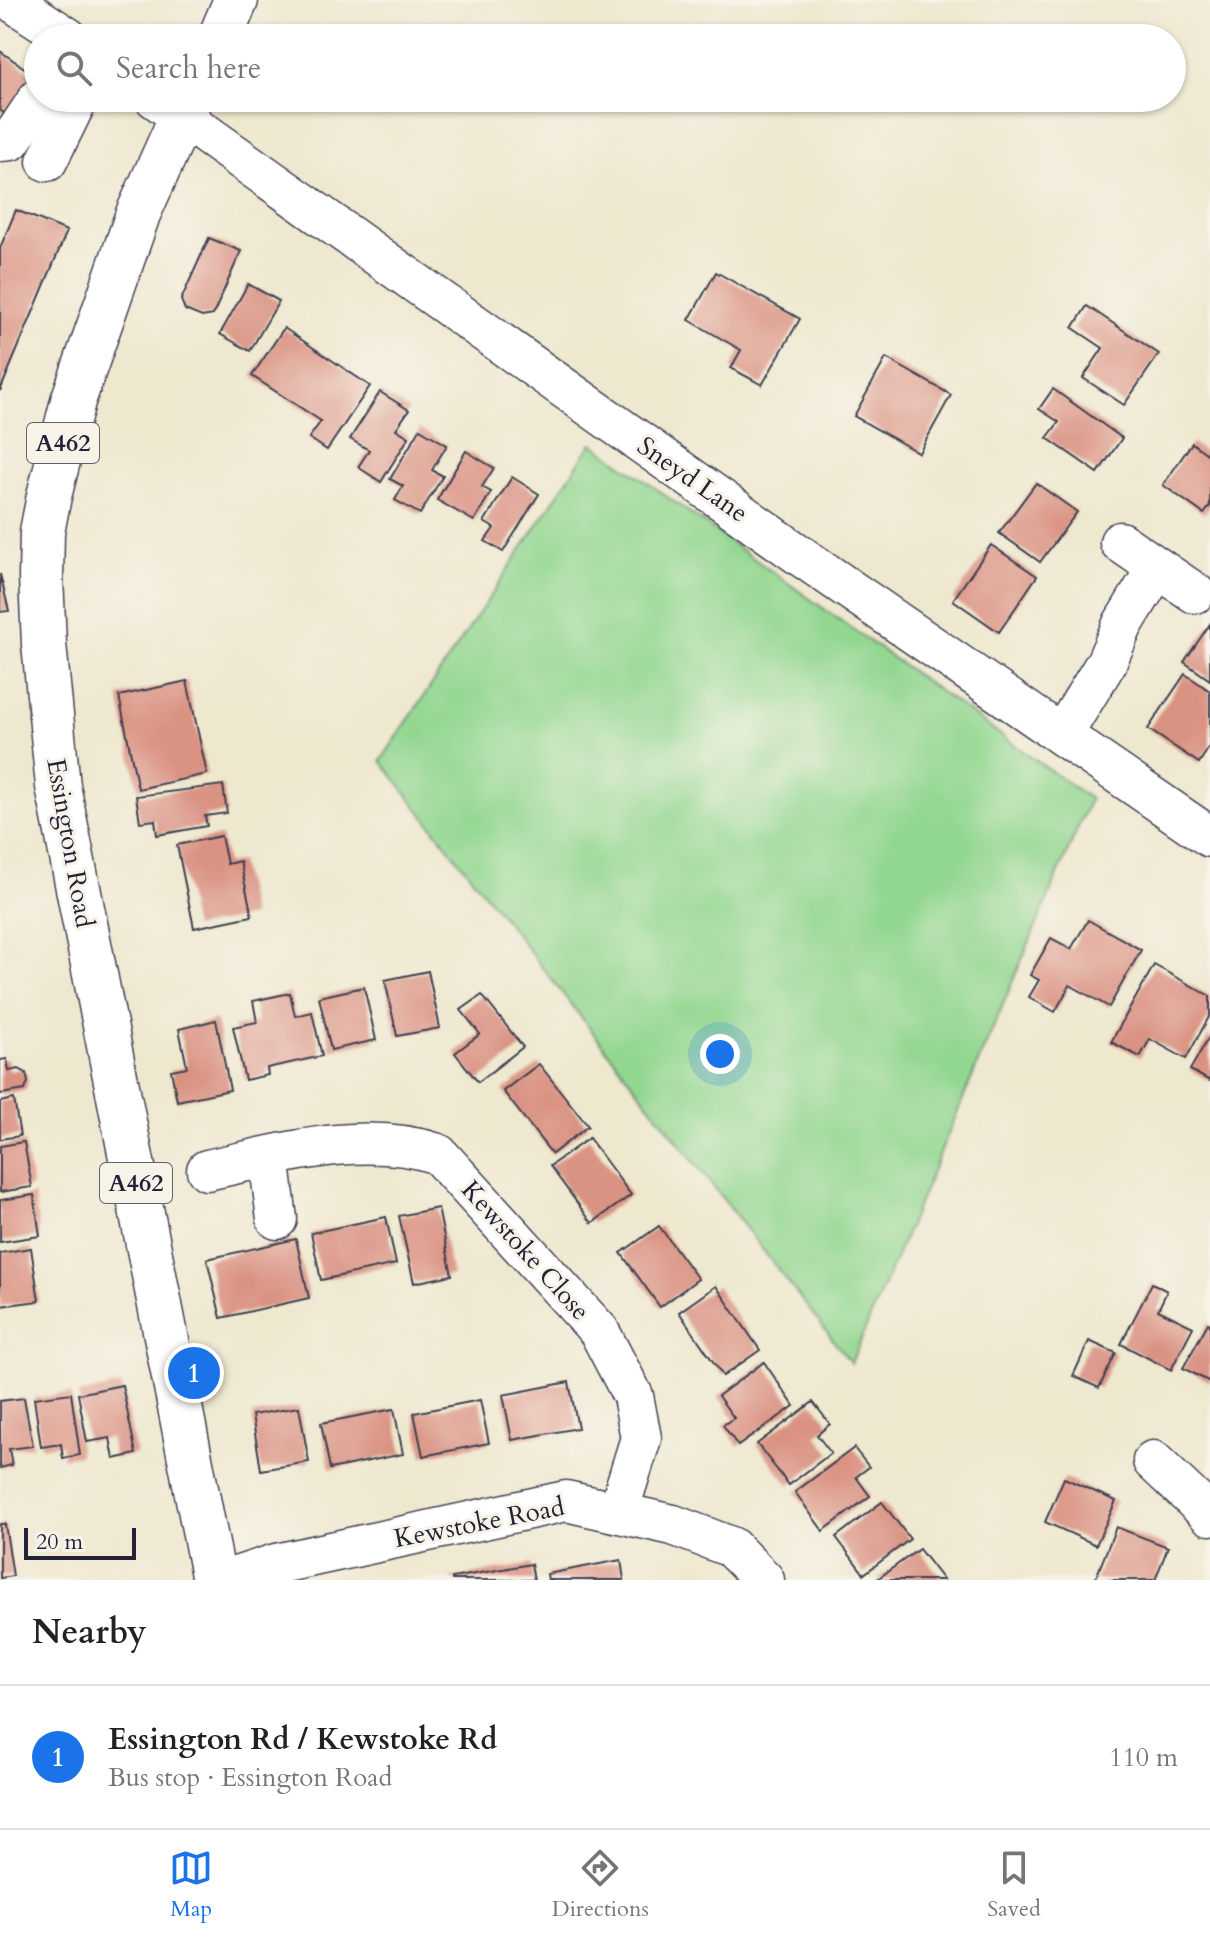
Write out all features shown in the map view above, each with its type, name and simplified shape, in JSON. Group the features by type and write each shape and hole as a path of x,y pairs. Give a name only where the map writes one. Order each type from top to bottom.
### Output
{"main road":[{"path":"226,24 236,0"},
{"name":"Essington Road","path":"172,112 73,401 42,532 41,577 44,644 58,786 214,1580"}],"street":[{"path":"10,0 47,24"},
{"path":"0,141 11,140 30,112"},
{"path":"47,161 71,112"},
{"name":"Sneyd Lane","path":"186,112 798,554 1210,837"},
{"path":"1120,542 1195,593"},
{"path":"1062,735 1106,663 1123,624 1157,568"},
{"name":"Kewstoke Close","path":"207,1170 348,1143 416,1146 438,1154 599,1331 633,1396 641,1438 618,1512"},
{"path":"269,1157 277,1219"},
{"path":"1153,1461 1207,1506"},
{"name":"Kewstoke Road","path":"227,1580 276,1564 566,1501 673,1525 731,1547 764,1580"}],"green space":[{"path":"592,443 1090,799 851,1363 381,761"}],"building":[{"path":"0,51 24,68 24,87 5,114 0,110"},
{"path":"16,210 67,231 0,391 0,248"},
{"path":"209,238 241,251 213,315 202,317 185,310 181,300"},
{"path":"716,272 800,319 762,385 731,368 741,350 689,320"},
{"path":"248,284 279,301 250,351 220,334"},
{"path":"1087,306 1159,354 1124,405 1083,378 1103,348 1073,328"},
{"path":"284,328 370,386 327,450 309,438 321,421 252,376"},
{"path":"886,358 951,395 919,453 854,416"},
{"path":"1053,389 1122,438 1098,473 1047,438 1059,422 1039,409"},
{"path":"380,392 409,410 396,429 409,437 381,482 358,467 369,450 350,439"},
{"path":"420,429 447,445 432,470 443,476 420,514 395,500 403,486 390,479"},
{"path":"1192,443 1210,456 1210,506 1204,514 1163,485"},
{"path":"466,451 494,468 482,487 491,492 474,521 437,500"},
{"path":"512,477 539,494 503,552 485,541 494,528 484,522"},
{"path":"1036,483 1077,512 1040,562 999,533"},
{"path":"991,545 1037,576 999,632 953,600"},
{"path":"0,574 9,611 0,612"},
{"path":"1210,624 1210,680 1184,662"},
{"path":"1185,674 1210,691 1210,746 1199,763 1148,729"},
{"path":"187,681 207,774 138,789 119,696"},
{"path":"223,785 227,813 205,816 207,826 157,835 155,820 140,822 136,796"},
{"path":"221,836 227,864 240,861 252,916 194,928 177,845"},
{"path":"1088,920 1141,950 1109,1007 1070,985 1055,1012 1029,997 1039,980 1030,975 1051,938 1071,949"},
{"path":"1154,965 1210,996 1210,1015 1186,1059 1150,1039 1140,1057 1111,1042"},
{"path":"428,971 440,1028 397,1036 385,980"},
{"path":"364,987 376,1040 331,1050 319,997"},
{"path":"290,993 295,1016 312,1012 322,1056 267,1068 268,1075 245,1080 233,1027 257,1022 253,1001"},
{"path":"482,995 523,1047 478,1082 455,1053 480,1034 461,1010"},
{"path":"216,1020 230,1090 177,1101 171,1070 187,1067 179,1029"},
{"path":"1210,1035 1210,1081 1190,1070"},
{"path":"7,1059 9,1071 19,1069 26,1073 28,1082 25,1090 0,1094 0,1060"},
{"path":"539,1064 588,1126 552,1154 503,1091"},
{"path":"14,1099 20,1136 0,1139 0,1102"},
{"path":"589,1138 631,1195 592,1223 550,1166"},
{"path":"24,1142 32,1187 0,1192 0,1146"},
{"path":"34,1195 40,1236 0,1242 0,1200"},
{"path":"438,1208 452,1275 414,1283 399,1216"},
{"path":"386,1217 396,1264 321,1280 311,1233"},
{"path":"659,1226 698,1279 660,1307 621,1253"},
{"path":"296,1239 309,1298 221,1318 207,1259"},
{"path":"31,1248 39,1301 0,1306 0,1253"},
{"path":"1152,1283 1167,1291 1158,1310 1193,1327 1171,1370 1121,1344"},
{"path":"716,1286 760,1350 723,1376 679,1312"},
{"path":"1210,1324 1210,1382 1183,1368"},
{"path":"1089,1341 1116,1353 1099,1388 1073,1376"},
{"path":"764,1362 794,1406 738,1446 723,1425 734,1418 718,1396"},
{"path":"569,1382 578,1428 512,1440 503,1395"},
{"path":"122,1385 136,1454 114,1459 110,1438 87,1442 78,1394"},
{"path":"71,1393 80,1455 63,1458 61,1444 41,1447 34,1398"},
{"path":"24,1398 33,1446 9,1449 12,1465 0,1468 0,1401"},
{"path":"480,1400 489,1443 423,1456 414,1413"},
{"path":"813,1402 830,1424 817,1435 831,1453 789,1485 757,1444"},
{"path":"299,1407 309,1462 261,1470 252,1415"},
{"path":"394,1409 403,1454 330,1469 321,1423"},
{"path":"854,1448 869,1467 856,1477 870,1496 823,1531 795,1492"},
{"path":"1064,1478 1116,1501 1096,1545 1045,1522"},
{"path":"882,1502 910,1539 864,1574 836,1537"},
{"path":"0,1524 5,1524 13,1576 0,1578"},
{"path":"1116,1527 1168,1547 1155,1580 1095,1580"},
{"path":"919,1549 943,1580 876,1580"},
{"path":"621,1560 624,1580 548,1580 547,1574"},
{"path":"531,1564 534,1580 452,1580 452,1578"}],"place":[{"name":"Essington Rd / Kewstoke Rd","path":"194,1373"}]}
